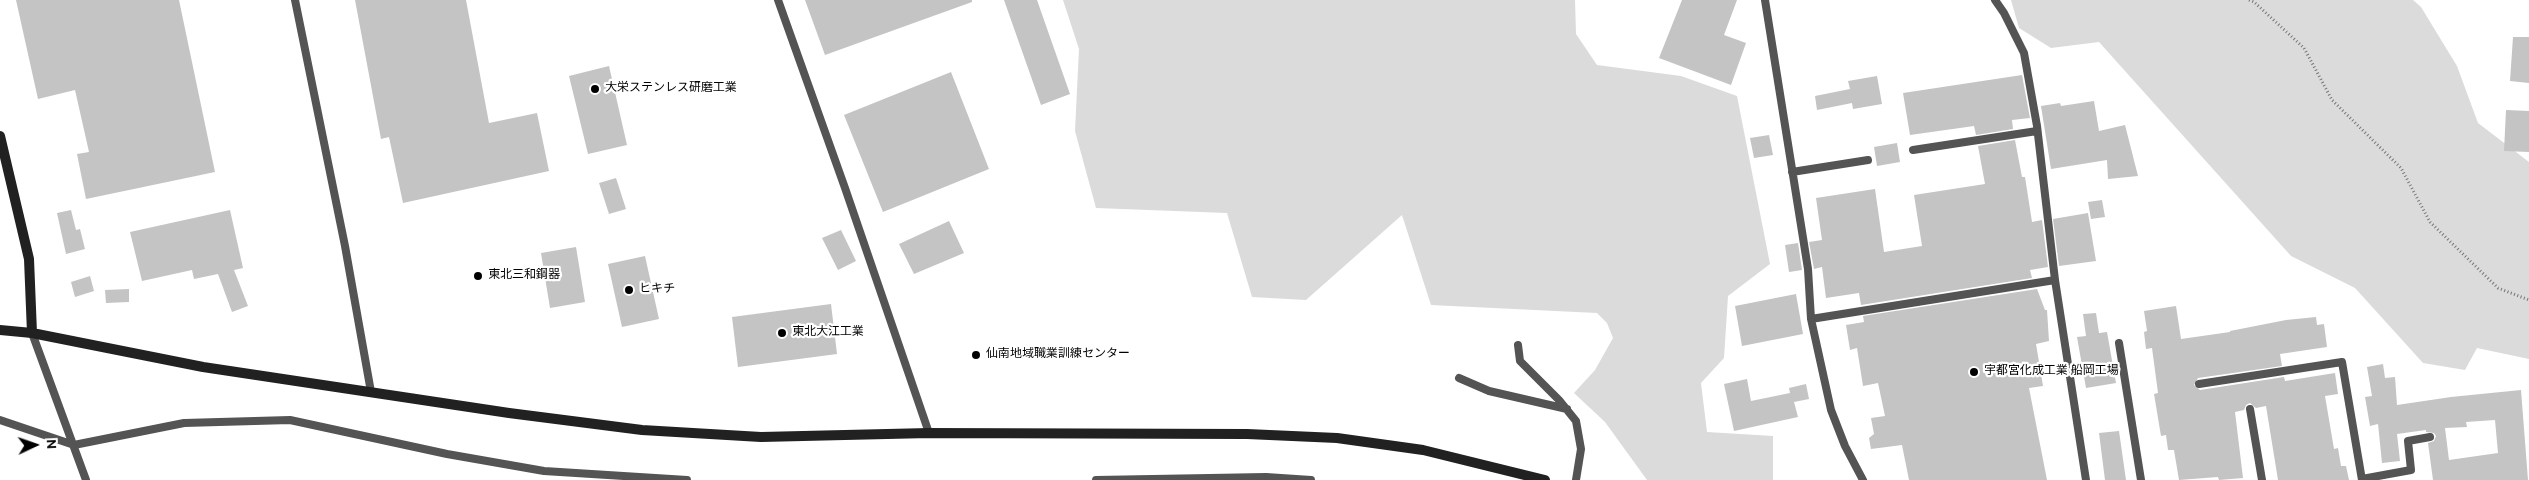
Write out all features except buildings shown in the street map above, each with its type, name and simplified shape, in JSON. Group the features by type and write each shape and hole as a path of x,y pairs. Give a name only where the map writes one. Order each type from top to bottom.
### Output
{"street":[{"path":"0,136 29,259 32,333"},
{"path":"0,330 32,333 203,367 509,413 642,430 761,437 929,433 1247,434 1337,438 1423,450 1545,480"}],"lane":[{"path":"295,0 345,246 371,392"},
{"path":"778,0 929,433"},
{"path":"1765,0 1808,269 1810,319 1831,410 1845,446 1863,480"},
{"path":"1995,0 2004,13 2024,53 2038,131 2055,280 2086,480"},
{"path":"1913,150 2038,131"},
{"path":"1792,172 1868,160"},
{"path":"1810,319 2055,280"},
{"path":"32,333 86,480"},
{"path":"2119,343 2141,480"},
{"path":"1518,345 1520,361 1576,421 1581,449 1576,480"},
{"path":"2199,384 2342,362 2362,479 2410,470 2408,441 2430,437"},
{"path":"1459,378 1489,391 1566,409"},
{"path":"2250,409 2262,480"},
{"path":"0,420 74,445 184,423 290,420 447,454 544,471 687,480"},
{"path":"1096,480 1266,477 1311,480"}],"path":[{"path":"2248,0 2254,2 2304,48 2332,100 2401,168 2430,222 2498,288 2529,300"}],"shaded area":[{"path":"1063,0 1575,0 1576,34 1597,65 1681,76 1737,96 1770,264 1728,296 1724,358 1701,383 1707,432 1773,436 1773,480 1647,480 1605,422 1574,393 1595,370 1613,338 1607,323 1597,313 1431,305 1402,215 1306,300 1252,297 1227,213 1096,208 1075,131 1079,49"},
{"path":"2011,0 2413,0 2421,7 2457,66 2478,123 2529,162 2529,359 2477,348 2465,370 2423,363 2355,288 2291,256 2099,42 2051,48 2019,28"}],"place":[{"name":"大栄ステンレス研磨工業","path":"595,89"},
{"name":"東北三和鋼器","path":"478,276"},
{"name":"ヒキチ","path":"629,290"},
{"name":"東北大江工業","path":"782,333"},
{"name":"仙南地域職業訓練センター","path":"976,355"},
{"name":"宇都宮化成工業 船岡工場","path":"1974,372"}]}
